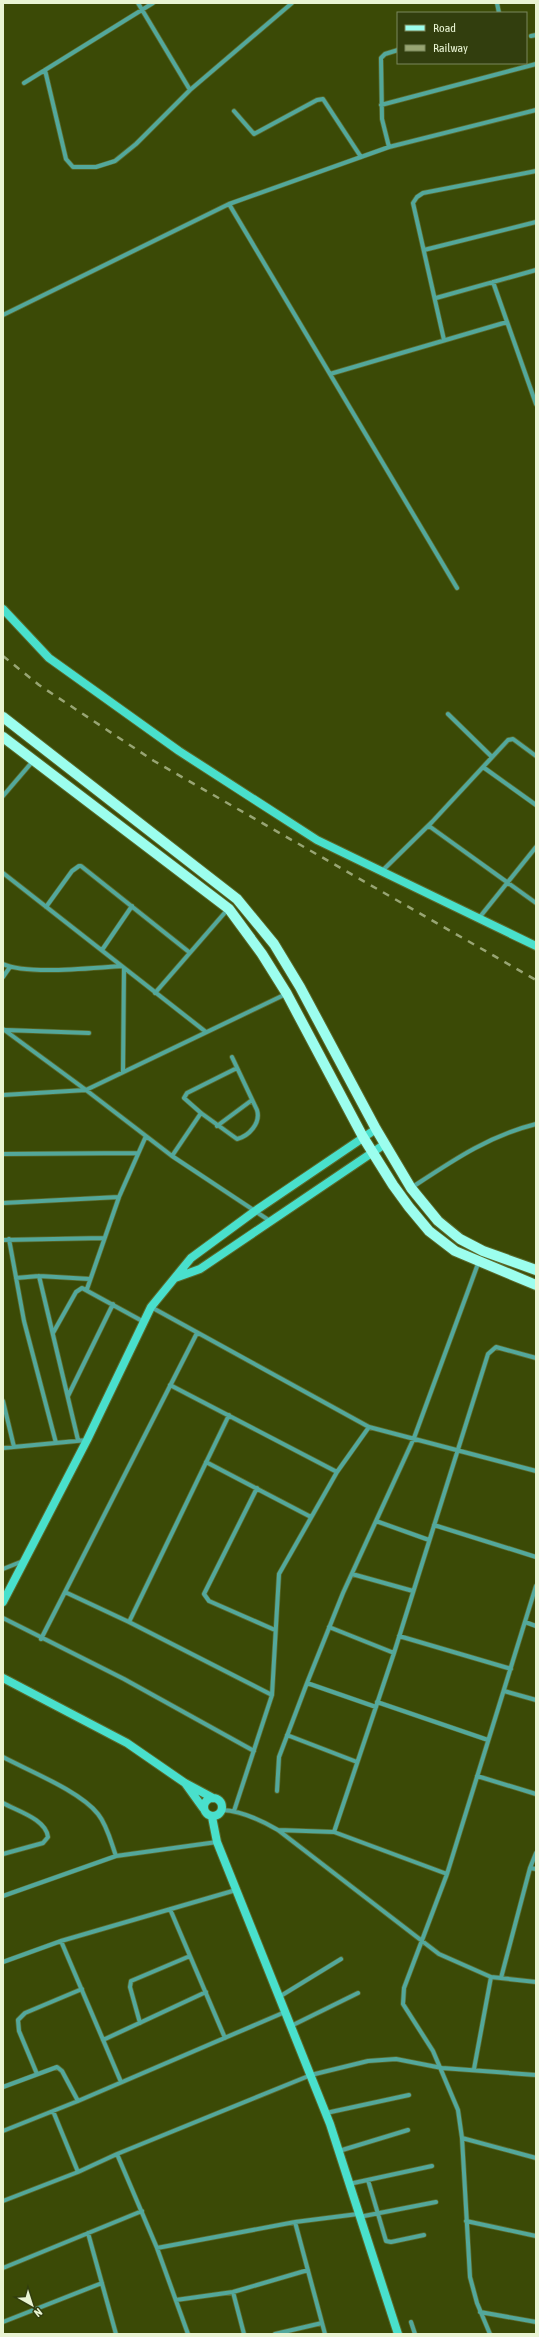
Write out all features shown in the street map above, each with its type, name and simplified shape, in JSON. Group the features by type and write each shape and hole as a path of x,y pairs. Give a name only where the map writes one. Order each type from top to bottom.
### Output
{"main road":[{"path":"3,717 238,900 274,944 300,987 376,1129 411,1188 438,1221 460,1239 483,1251 536,1270"},
{"path":"3,737 228,909 262,954 287,994 372,1152 393,1185 430,1231 443,1243 479,1262 536,1284"}],"street":[{"path":"138,3 190,90"},
{"path":"24,83 153,3"},
{"path":"45,70 59,135 66,159 73,167 96,167 115,161 136,144 190,90 292,3"},
{"path":"389,147 382,119 381,58 385,54 397,50"},
{"path":"381,105 536,64"},
{"path":"234,111 254,134 317,100 323,100 361,158"},
{"path":"3,315 229,204 389,147 536,110"},
{"path":"444,340 436,298 413,203 417,197 424,193 536,171"},
{"path":"229,204 457,588"},
{"path":"424,250 536,222"},
{"path":"436,298 536,270"},
{"path":"493,282 536,404"},
{"path":"330,374 507,322"},
{"path":"3,609 49,658 179,750 317,840 536,946"},
{"path":"448,714 492,757"},
{"path":"382,871 429,826 492,757 511,739 536,756"},
{"path":"3,796 34,760"},
{"path":"483,767 536,805"},
{"path":"429,826 509,882 536,903"},
{"path":"480,918 536,847"},
{"path":"46,907 72,871 79,866 84,868 189,952"},
{"path":"3,873 206,1032"},
{"path":"102,950 132,906"},
{"path":"155,993 189,952 228,909"},
{"path":"3,964 10,967 68,970 123,967"},
{"path":"3,977 10,967"},
{"path":"123,967 123,1072"},
{"path":"3,1095 86,1090 287,994"},
{"path":"4,1030 89,1032"},
{"path":"4,1030 172,1156 270,1221"},
{"path":"232,1058 237,1068 252,1100 259,1120 243,1136 233,1138 186,1102 185,1094 237,1068"},
{"path":"217,1126 252,1100"},
{"path":"172,1156 201,1113"},
{"path":"411,1188 462,1154 495,1136 536,1124"},
{"path":"3,1602 83,1440 151,1308 174,1278 190,1258 255,1211 376,1129"},
{"path":"87,1289 104,1238 138,1152 146,1136"},
{"path":"174,1278 200,1269 385,1144"},
{"path":"3,1154 138,1152"},
{"path":"3,1203 120,1197"},
{"path":"3,1240 104,1238"},
{"path":"9,1240 24,1321 56,1443"},
{"path":"277,1791 279,1756 287,1735 329,1627 414,1438 483,1251"},
{"path":"16,1278 39,1276 90,1279"},
{"path":"39,1276 68,1396 83,1440"},
{"path":"53,1333 76,1292 82,1288 87,1289 144,1322"},
{"path":"68,1396 113,1304"},
{"path":"151,1308 369,1427 458,1449 536,1471"},
{"path":"41,1639 198,1333"},
{"path":"334,1832 394,1653 490,1350 496,1347 503,1348 536,1358"},
{"path":"170,1385 337,1472"},
{"path":"3,1401 14,1447"},
{"path":"129,1622 229,1416"},
{"path":"234,1811 272,1696 279,1574 337,1472 369,1427"},
{"path":"3,1448 83,1440"},
{"path":"206,1462 311,1517"},
{"path":"257,1488 204,1594 209,1601 275,1630"},
{"path":"376,1521 429,1540"},
{"path":"434,1525 536,1557"},
{"path":"3,1568 25,1560"},
{"path":"352,1574 413,1591"},
{"path":"490,2334 480,2312 470,2277 462,2138 458,2110 442,2068 403,2004 404,1988 448,1874 536,1586"},
{"path":"65,1592 129,1622 272,1696"},
{"path":"3,1618 41,1639 124,1679 254,1752"},
{"path":"525,1622 536,1626"},
{"path":"329,1627 394,1653"},
{"path":"399,1636 511,1668"},
{"path":"3,1678 127,1743 185,1783 220,1802 222,1810"},
{"path":"307,1683 488,1740"},
{"path":"504,1691 536,1700"},
{"path":"287,1735 358,1762"},
{"path":"3,1757 76,1796 92,1808 103,1823 116,1856"},
{"path":"477,1776 536,1794"},
{"path":"185,1783 206,1814 212,1817 219,1814 222,1810"},
{"path":"203,1808 206,1800 213,1798"},
{"path":"3,1804 38,1822 46,1829 48,1837 43,1843 3,1854"},
{"path":"222,1810 234,1811 243,1814 265,1822 278,1830 421,1942 439,1954 491,1977 536,1982"},
{"path":"212,1817 217,1842 326,2113 398,2334"},
{"path":"278,1830 312,1830 334,1832 448,1874"},
{"path":"3,1896 116,1856 217,1842"},
{"path":"501,1978 530,1868 536,1853"},
{"path":"530,1868 536,1870"},
{"path":"3,1962 61,1941 236,1889"},
{"path":"170,1909 225,2038"},
{"path":"61,1941 121,2082"},
{"path":"140,2023 130,1986 131,1981 190,1956"},
{"path":"279,1997 341,1959"},
{"path":"474,2069 491,1977"},
{"path":"37,2074 19,2031 18,2020 25,2013 82,1989"},
{"path":"103,2040 206,1992"},
{"path":"291,2026 358,1993"},
{"path":"3,2131 78,2101 285,2012"},
{"path":"3,2201 78,2172 117,2154 311,2076 383,2059 411,2062 442,2068 474,2069 536,2075"},
{"path":"3,2087 55,2067 60,2068 78,2101"},
{"path":"326,2113 409,2095"},
{"path":"53,2111 78,2172"},
{"path":"339,2151 408,2130"},
{"path":"462,2138 536,2158"},
{"path":"117,2154 157,2248 188,2334"},
{"path":"349,2184 432,2166"},
{"path":"368,2180 384,2239 388,2242 424,2235"},
{"path":"157,2248 295,2222 377,2214 436,2202"},
{"path":"3,2268 142,2211"},
{"path":"466,2221 536,2236"},
{"path":"295,2222 325,2334"},
{"path":"88,2233 116,2334"},
{"path":"176,2300 233,2292 308,2270"},
{"path":"3,2322 102,2283"},
{"path":"233,2292 244,2334"},
{"path":"480,2312 536,2322"},
{"path":"411,2322 415,2334"},
{"path":"275,2334 322,2324"}],"railway":[{"path":"3,656 39,685 154,761 536,980"}]}
